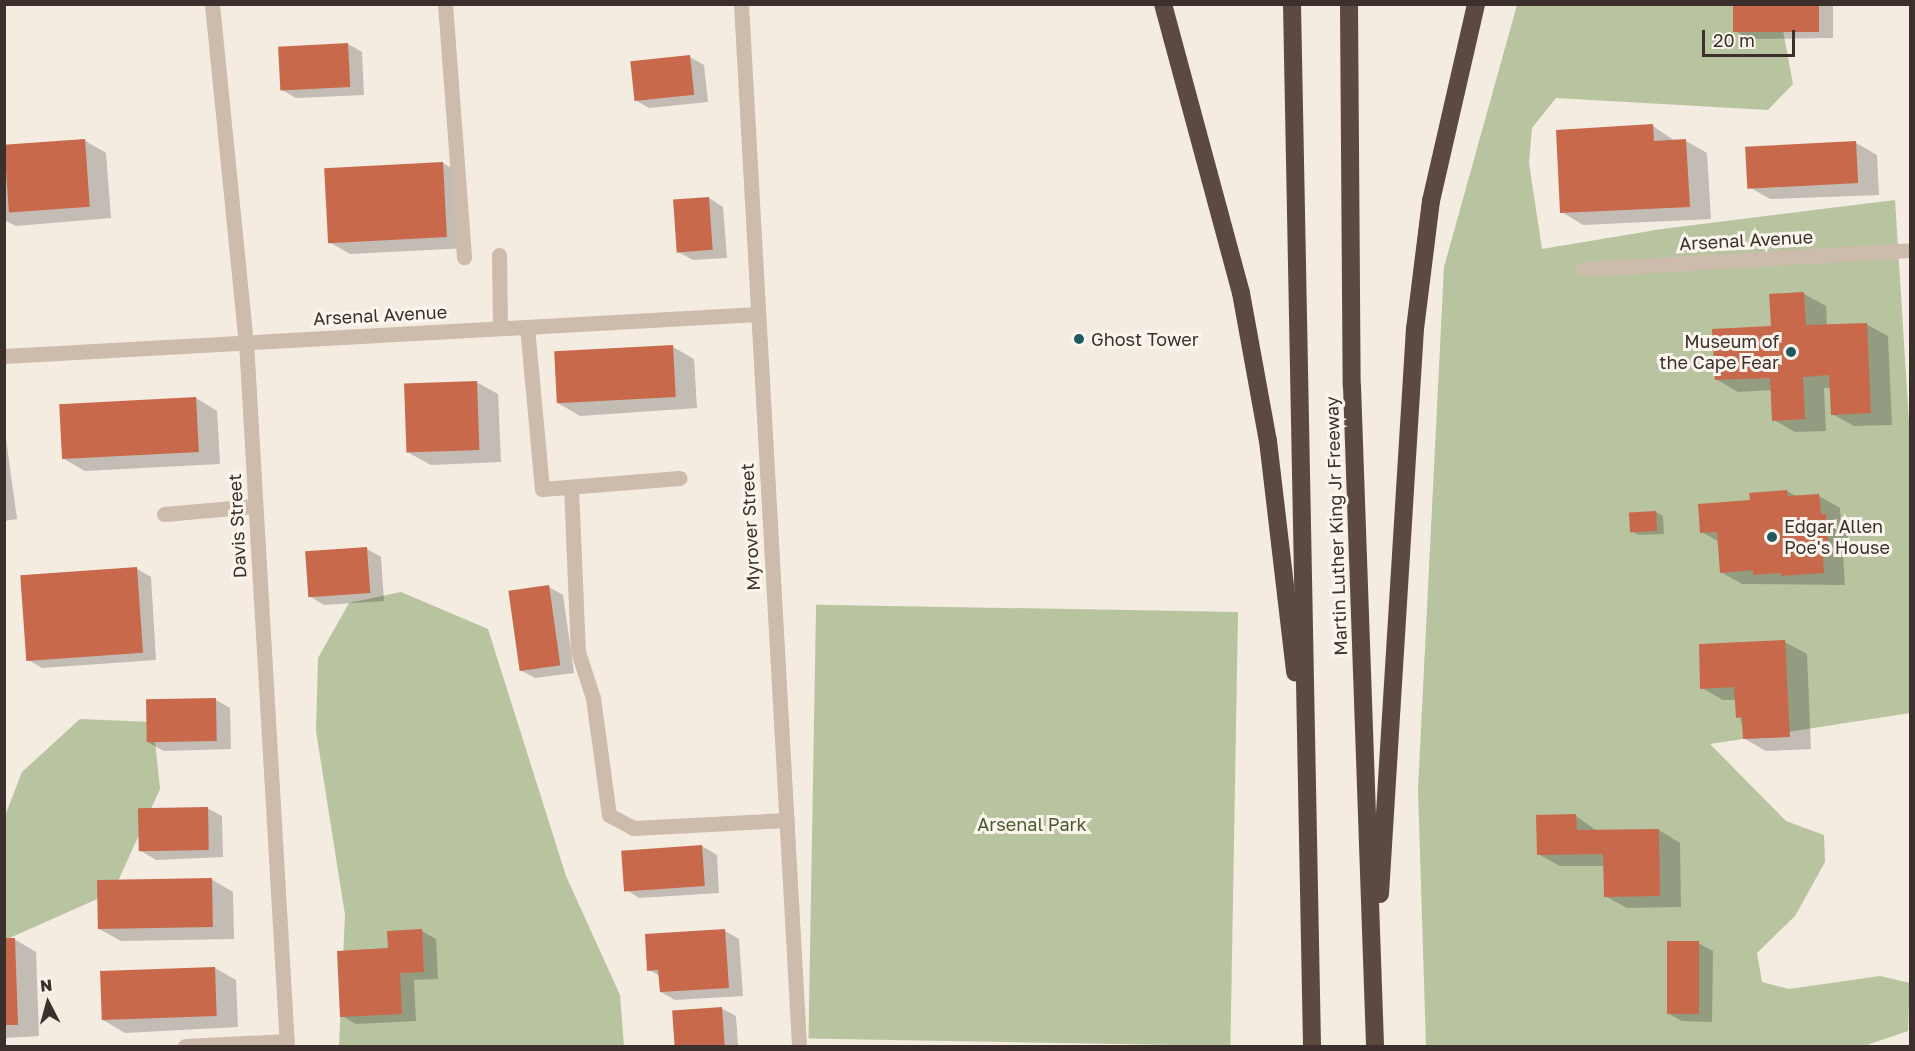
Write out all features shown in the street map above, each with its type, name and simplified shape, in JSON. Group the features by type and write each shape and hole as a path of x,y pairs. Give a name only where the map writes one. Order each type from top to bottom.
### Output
{"highway":[{"path":"1163,4 1241,293 1268,441 1307,779"},
{"name":"Martin Luther King Jr Freeway","path":"1292,4 1312,1047"},
{"name":"Martin Luther King Jr Freeway","path":"1349,4 1352,386 1375,1047"},
{"path":"1374,997 1415,329 1431,201 1476,4"}],"street":[{"name":"Davis Street","path":"212,4 246,342 287,1044"},
{"path":"445,4 464,257"},
{"name":"Myrover Street","path":"741,4 800,1047"},
{"name":"Arsenal Avenue","path":"1583,269 1911,250"},
{"path":"499,255 500,328"},
{"name":"Arsenal Avenue","path":"4,356 758,314"},
{"path":"527,327 542,489 680,478"},
{"path":"571,487 578,652 593,698 609,815 633,828 787,820"},
{"path":"164,514 255,506"},
{"path":"185,1047 287,1044"}],"green space":[{"path":"1517,5 1743,5 1783,30 1793,84 1768,110 1556,98 1532,128 1529,163 1542,249 1662,229 1895,200 1910,438 1910,713 1710,744 1786,821 1824,835 1825,862 1795,916 1757,953 1762,982 1789,989 1880,976 1910,983 1908,1031 1864,1046 1426,1046 1418,789 1444,267"},
{"path":"401,592 488,629 566,876 620,995 624,1046 339,1046 345,915 316,731 318,658 349,603"},
{"name":"Arsenal Park","path":"816,605 1238,612 1230,1046 808,1039"},
{"path":"80,719 153,722 160,789 113,892 5,940 5,816 22,772"}],"building":[{"path":"1733,4 1819,4 1819,32 1733,32"},
{"path":"348,43 350,87 280,91 278,47"},
{"path":"690,55 694,95 635,101 630,61"},
{"path":"1653,124 1654,141 1686,139 1690,207 1560,213 1556,130"},
{"path":"85,139 90,207 9,212 4,145"},
{"path":"1856,141 1858,183 1747,189 1745,147"},
{"path":"443,162 447,237 328,243 324,168"},
{"path":"709,197 713,250 677,252 673,200"},
{"name":"Museum of the Cape Fear","path":"1804,292 1806,325 1867,323 1871,413 1831,415 1829,375 1803,377 1805,419 1772,421 1770,378 1715,380 1712,329 1771,326 1769,294"},
{"path":"673,345 676,397 557,403 554,351"},
{"path":"477,381 479,450 406,453 404,384"},
{"path":"196,397 199,452 62,459 59,404"},
{"name":"Edgar Allen Poe's House","path":"1787,490 1788,496 1819,494 1821,514 1826,514 1828,541 1822,542 1824,573 1753,575 1753,570 1720,573 1717,532 1700,533 1698,504 1750,500 1749,493"},
{"path":"1656,511 1657,531 1630,532 1629,512"},
{"path":"367,547 370,593 308,597 305,551"},
{"path":"137,567 143,653 26,661 20,575"},
{"path":"549,585 560,665 520,671 508,591"},
{"path":"1785,640 1790,737 1743,739 1742,717 1736,718 1734,687 1700,689 1699,644"},
{"path":"216,698 217,741 147,742 146,699"},
{"path":"208,807 209,850 139,851 138,808"},
{"path":"1576,814 1577,830 1659,829 1660,896 1604,897 1603,854 1537,855 1536,815"},
{"path":"702,845 705,886 624,892 621,851"},
{"path":"212,878 213,927 98,929 97,880"},
{"path":"422,929 424,972 400,973 402,1014 340,1017 337,951 388,948 387,931"},
{"path":"725,929 729,988 660,992 658,970 647,971 645,934"},
{"path":"4,938 15,938 18,1025 4,1025"},
{"path":"1667,941 1699,941 1699,1014 1667,1014"},
{"path":"215,967 217,1016 102,1020 100,971"},
{"path":"722,1007 725,1046 675,1046 672,1010"}],"place":[{"name":"Ghost Tower","path":"1079,339"},
{"name":"Museum of the Cape Fear","path":"1791,352"},
{"name":"Edgar Allen Poe's House","path":"1772,537"}]}
